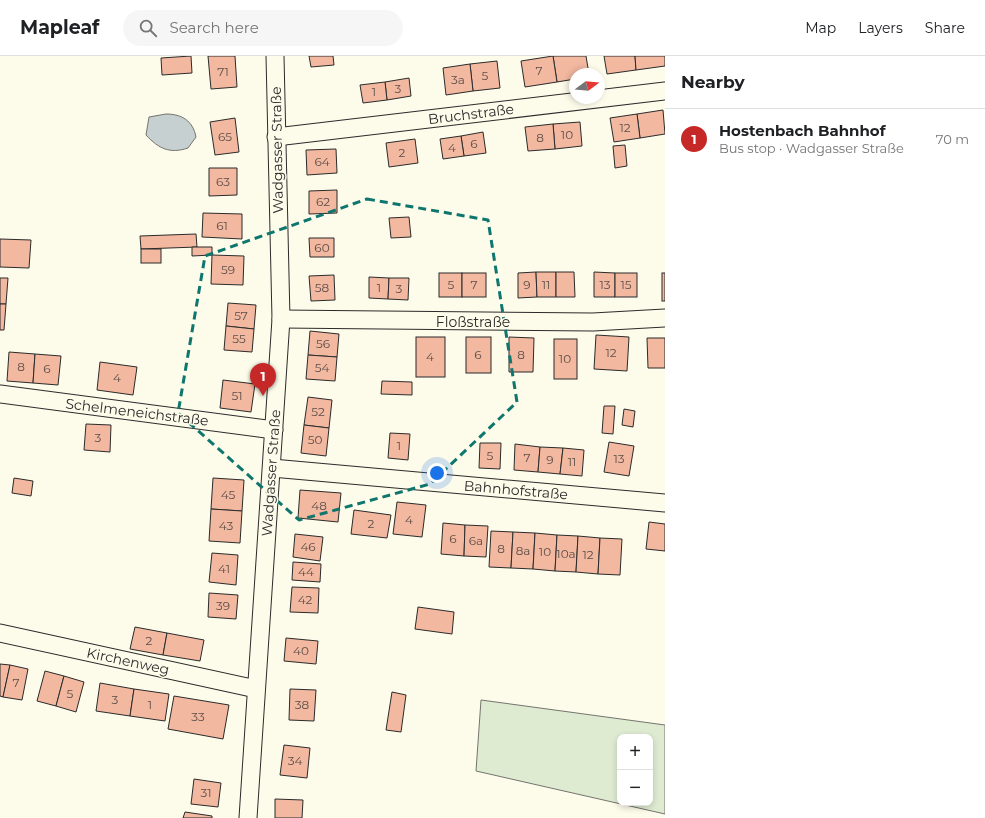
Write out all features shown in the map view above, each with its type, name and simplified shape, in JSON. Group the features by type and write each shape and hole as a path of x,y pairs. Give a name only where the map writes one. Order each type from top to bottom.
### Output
{"street":[{"name":"Wadgasser Straße","path":"248,818 281,319 275,56"},
{"name":"Bruchstraße","path":"276,137 665,91"},
{"name":"Floßstraße","path":"281,319 593,322 665,318"},
{"name":"Schelmeneichstraße","path":"0,394 274,430"},
{"name":"Bahnhofstraße","path":"272,468 665,504"},
{"name":"Kirchenweg","path":"0,633 256,689"}],"highlighted area":[{"path":"367,199 488,220 517,402 430,484 299,520 178,413 205,256"}],"green space":[{"path":"481,700 665,725 665,814 630,806 653,806 653,734 617,734 617,803 476,771"}],"shaded area":[{"path":"166,114 182,117 195,131 196,137 188,148 182,150 165,149 160,147 146,135 149,117"}],"building":[{"path":"191,56 192,73 162,75 161,58"},
{"path":"208,56 235,56 237,87 211,89"},
{"path":"309,56 333,56 334,65 311,67"},
{"path":"553,56 586,56 588,68 569,68 569,80 557,82"},
{"path":"553,56 557,82 525,87 521,61"},
{"path":"604,56 635,56 636,70 607,74"},
{"path":"635,56 665,56 665,66 636,70"},
{"path":"497,61 500,88 473,91 470,64"},
{"path":"470,64 473,91 446,95 443,68"},
{"path":"409,78 411,96 387,100 385,82"},
{"path":"385,82 387,100 363,103 360,85"},
{"path":"663,110 665,134 640,138 637,114"},
{"path":"637,114 640,138 614,142 610,118"},
{"path":"235,118 239,152 215,155 210,122"},
{"path":"580,122 582,146 555,149 553,124"},
{"path":"553,124 555,149 528,151 525,127"},
{"path":"483,132 486,153 464,156 461,136"},
{"path":"461,136 464,156 443,159 440,139"},
{"path":"415,139 418,163 389,167 386,143"},
{"path":"625,145 627,166 615,168 613,146"},
{"path":"336,149 337,173 307,175 306,150"},
{"path":"209,168 237,168 237,195 209,196"},
{"path":"337,190 337,213 309,214 309,191"},
{"path":"203,213 242,214 242,239 202,237"},
{"path":"409,217 411,237 391,238 389,218"},
{"path":"196,234 197,247 141,249 140,236"},
{"path":"309,238 334,238 334,257 310,257"},
{"path":"0,239 31,240 29,268 0,267"},
{"path":"192,247 212,247 212,255 192,256"},
{"path":"141,249 161,249 161,263 141,263"},
{"path":"212,255 244,256 243,285 211,284"},
{"path":"536,272 537,297 518,298 518,273"},
{"path":"536,272 556,272 556,297 537,297"},
{"path":"556,272 574,272 575,297 556,297"},
{"path":"594,272 615,273 615,297 594,297"},
{"path":"439,273 462,273 462,297 439,297"},
{"path":"462,273 486,273 486,297 462,297"},
{"path":"615,273 637,273 637,297 615,297"},
{"path":"662,273 665,273 665,301 662,301"},
{"path":"334,275 335,300 311,301 309,276"},
{"path":"369,277 389,278 388,299 369,298"},
{"path":"0,278 8,278 6,304 0,304"},
{"path":"389,278 409,278 408,300 388,299"},
{"path":"228,303 256,305 254,329 226,326"},
{"path":"0,304 6,304 4,330 0,330"},
{"path":"226,326 254,329 252,352 224,350"},
{"path":"310,331 339,334 337,357 308,355"},
{"path":"596,335 629,337 627,371 594,369"},
{"path":"416,337 445,337 445,377 416,377"},
{"path":"466,337 491,337 491,373 466,373"},
{"path":"509,337 534,338 533,372 509,372"},
{"path":"647,338 665,338 665,368 648,368"},
{"path":"554,339 577,339 577,379 554,379"},
{"path":"9,352 35,354 33,383 7,381"},
{"path":"35,354 61,356 58,385 33,383"},
{"path":"308,355 337,357 335,381 306,379"},
{"path":"100,362 137,367 133,395 97,390"},
{"path":"223,380 255,384 251,412 220,408"},
{"path":"382,381 412,382 412,395 381,394"},
{"path":"308,397 332,400 329,428 304,425"},
{"path":"604,406 615,406 613,434 602,433"},
{"path":"624,409 635,411 633,427 622,425"},
{"path":"86,424 111,425 110,452 84,450"},
{"path":"304,425 329,428 326,456 301,453"},
{"path":"390,433 410,434 408,460 388,458"},
{"path":"609,442 634,446 629,476 604,472"},
{"path":"480,443 501,443 500,469 479,468"},
{"path":"515,444 540,447 538,472 514,470"},
{"path":"540,447 563,448 560,474 538,472"},
{"path":"563,448 584,450 582,476 560,474"},
{"path":"14,478 33,481 31,496 12,493"},
{"path":"213,478 244,480 242,511 211,509"},
{"path":"300,490 341,493 338,522 298,518"},
{"path":"397,502 426,505 422,537 393,534"},
{"path":"211,509 242,511 240,543 209,541"},
{"path":"354,510 391,515 387,538 351,534"},
{"path":"649,522 665,524 665,551 646,549"},
{"path":"443,523 465,525 464,556 441,554"},
{"path":"465,525 488,526 486,557 464,556"},
{"path":"491,531 513,532 511,568 489,567"},
{"path":"513,532 535,533 533,569 511,568"},
{"path":"535,533 557,535 555,571 533,569"},
{"path":"295,534 323,537 320,561 293,557"},
{"path":"557,535 578,536 576,572 555,571"},
{"path":"578,536 600,538 598,574 576,572"},
{"path":"600,538 622,539 620,575 598,574"},
{"path":"212,553 238,555 236,585 209,582"},
{"path":"293,562 321,564 320,582 292,580"},
{"path":"292,587 319,588 318,613 290,612"},
{"path":"209,593 238,595 236,619 208,617"},
{"path":"418,607 454,612 452,634 415,629"},
{"path":"135,627 167,633 163,655 130,649"},
{"path":"167,633 204,640 200,661 163,655"},
{"path":"286,638 318,641 316,664 284,661"},
{"path":"0,664 10,665 3,697 0,696"},
{"path":"10,665 28,669 22,700 3,697"},
{"path":"45,671 64,676 56,706 37,701"},
{"path":"64,676 84,682 76,712 56,706"},
{"path":"100,683 134,689 130,716 96,711"},
{"path":"134,689 169,694 165,721 130,716"},
{"path":"290,689 316,690 314,721 289,720"},
{"path":"392,692 406,695 401,732 386,730"},
{"path":"174,696 229,705 223,739 168,729"},
{"path":"284,745 310,748 307,778 280,775"},
{"path":"194,779 221,783 218,807 191,804"},
{"path":"275,799 303,800 302,818 275,818"},
{"path":"185,812 212,816 212,818 183,818"}],"place":[{"name":"Hostenbach Bahnhof","path":"263,396"}]}
